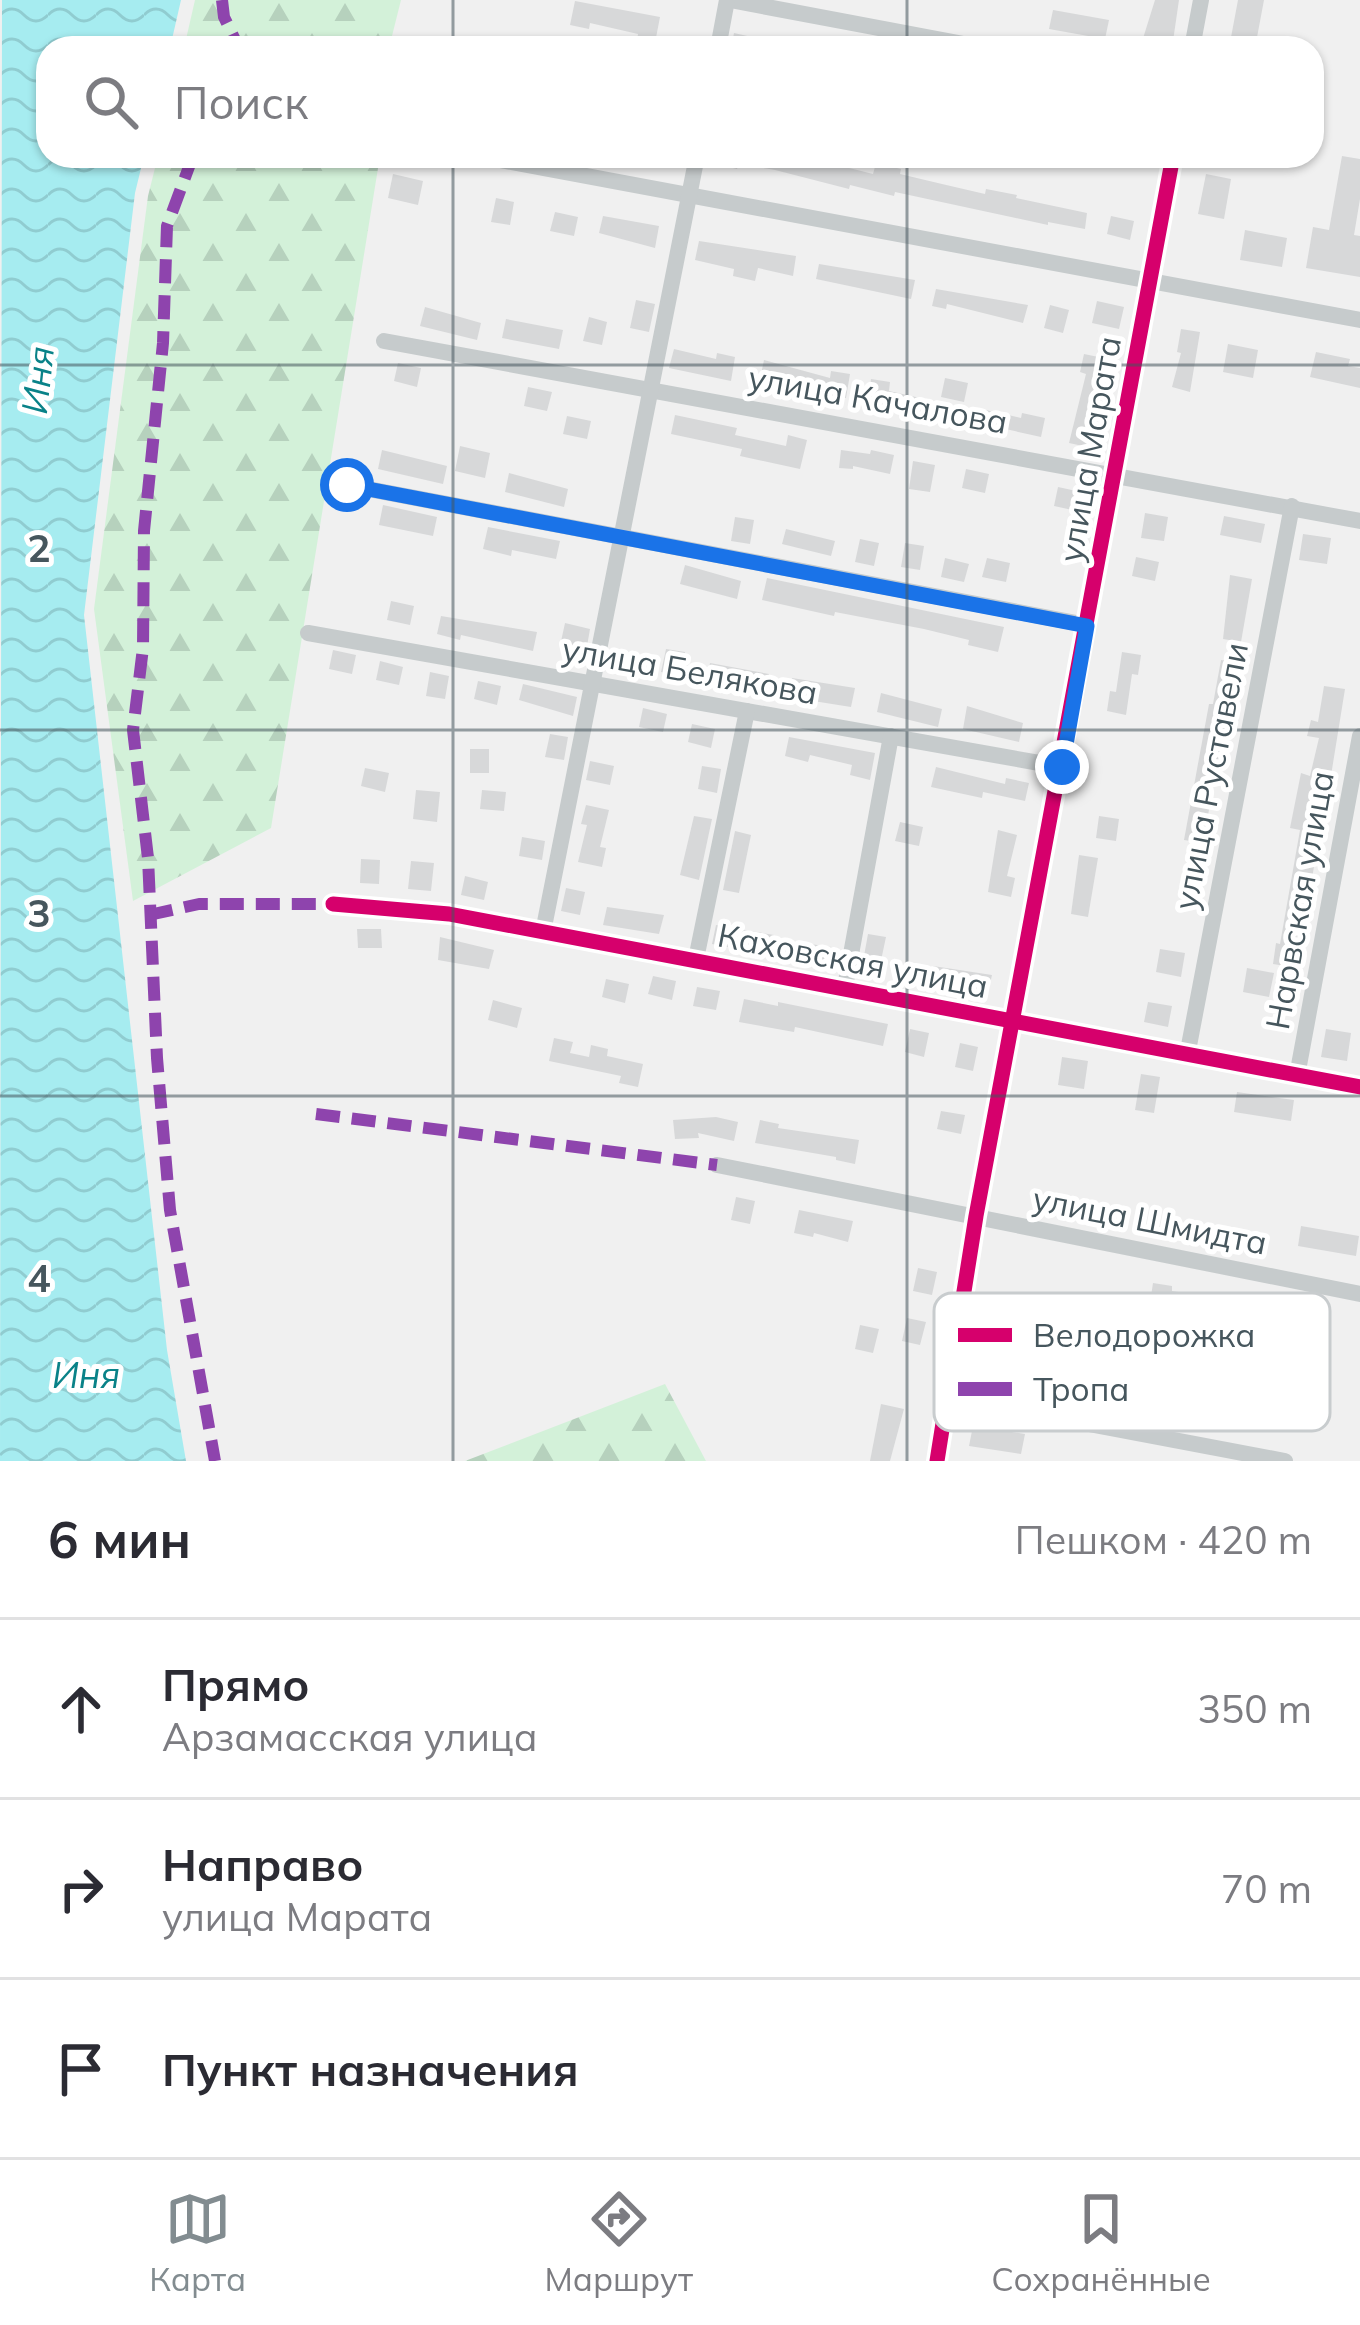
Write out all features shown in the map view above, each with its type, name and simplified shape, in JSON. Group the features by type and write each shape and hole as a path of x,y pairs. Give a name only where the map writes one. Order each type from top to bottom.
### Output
{"street":[{"path":"721,36 729,0 921,36"},
{"path":"1194,36 1201,0"},
{"path":"544,168 1360,320"},
{"path":"543,932 695,168"},
{"name":"улица Марата","path":"963,1293 1171,168"},
{"name":"улица Качалова","path":"384,341 1360,521"},
{"path":"347,485 1087,626"},
{"name":"улица Руставели","path":"1186,1056 1292,506"},
{"name":"улица Белякова","path":"308,633 1062,767"},
{"path":"696,959 747,710"},
{"path":"845,987 891,736"},
{"name":"Нарвская улица","path":"1297,1076 1360,736"},
{"name":"Каховская улица","path":"333,904 449,914 1360,1087"},
{"name":"улица Шмидта","path":"717,1165 1360,1294"},
{"name":"улица Марата","path":"937,1461 941,1431"},
{"path":"1126,1431 1285,1461"}],"green space":[{"path":"195,0 401,0 392,36 187,36"},
{"path":"155,168 378,168 271,828 133,901 94,609"},
{"path":"665,1384 706,1461 465,1461"}],"water":[{"name":"Иня","path":"2,0 181,0 173,36 36,36 36,168 141,168 84,615 167,1350 186,1461 0,1461"}],"building":[{"path":"1155,0 1179,0 1174,36 1144,36"},
{"path":"1238,0 1264,0 1257,36 1231,36"},
{"path":"575,1 660,17 656,36 590,23 589,29 570,25"},
{"path":"1053,10 1109,20 1106,36 1049,29"},
{"path":"1342,156 1360,159 1354,235 1360,236 1360,277 1306,268 1313,227 1329,230"},
{"path":"763,168 849,168 873,174 875,168 897,168 900,174 942,184 985,194 986,189 1017,195 1087,213 1085,229 895,192 894,196 850,185 849,189"},
{"path":"393,174 423,181 418,205 388,198"},
{"path":"1206,174 1231,179 1224,219 1198,214"},
{"path":"496,198 514,202 510,225 491,222"},
{"path":"555,212 578,217 574,236 550,231"},
{"path":"603,216 659,226 655,248 599,233"},
{"path":"1111,216 1134,221 1130,240 1107,234"},
{"path":"1245,230 1287,238 1282,267 1240,260"},
{"path":"699,241 796,256 793,276 758,268 755,281 733,276 734,269 695,260"},
{"path":"819,264 915,280 911,299 816,279"},
{"path":"936,289 1028,305 1023,323 947,304 946,309 932,306"},
{"path":"636,300 655,304 649,332 630,328"},
{"path":"1097,301 1124,307 1119,329 1092,323"},
{"path":"1050,305 1069,310 1063,333 1044,328"},
{"path":"425,307 481,323 477,340 420,326"},
{"path":"589,317 607,322 602,345 583,341"},
{"path":"506,319 563,330 559,349 502,338"},
{"path":"1181,329 1200,332 1190,392 1172,387 1181,353 1177,352"},
{"path":"1228,344 1258,350 1253,378 1223,372"},
{"path":"674,349 716,359 717,353 735,357 731,381 669,368"},
{"path":"1316,352 1350,359 1348,366 1360,368 1360,388 1310,377"},
{"path":"1084,354 1108,359 1100,392 1106,393 1092,448 1069,443 1086,374 1080,372"},
{"path":"764,360 830,378 831,371 850,374 846,398 759,384"},
{"path":"398,363 421,368 417,387 394,381"},
{"path":"945,378 968,383 964,402 941,397"},
{"path":"871,379 890,382 889,391 929,400 927,413 867,402"},
{"path":"528,387 552,392 547,411 524,406"},
{"path":"986,410 1045,418 1041,437 983,424"},
{"path":"675,415 737,428 735,435 786,446 788,435 807,440 800,469 740,456 742,449 671,434"},
{"path":"567,416 591,421 587,439 563,434"},
{"path":"460,446 490,453 485,478 455,471"},
{"path":"382,450 447,466 443,484 378,469"},
{"path":"841,450 894,455 890,474 853,466 839,468"},
{"path":"913,461 935,465 930,492 909,489"},
{"path":"966,469 989,474 985,493 962,488"},
{"path":"509,473 568,489 564,507 505,492"},
{"path":"1058,487 1081,492 1077,511 1054,506"},
{"path":"383,505 437,517 433,536 379,525"},
{"path":"1145,513 1168,517 1164,541 1141,538"},
{"path":"1224,516 1265,524 1261,543 1220,535"},
{"path":"735,517 754,520 750,544 731,541"},
{"path":"488,527 560,541 556,559 483,549"},
{"path":"786,529 835,541 831,556 782,544"},
{"path":"1303,534 1331,538 1327,564 1299,560"},
{"path":"860,539 879,543 874,566 855,562"},
{"path":"905,543 924,546 920,570 901,567"},
{"path":"1136,557 1159,562 1155,581 1132,576"},
{"path":"945,558 969,564 964,582 941,577"},
{"path":"987,558 1010,563 1006,582 982,577"},
{"path":"685,565 741,581 737,599 680,584"},
{"path":"1230,575 1252,579 1241,642 1223,639"},
{"path":"767,578 1004,627 998,652 924,629 762,600"},
{"path":"391,601 414,606 410,625 387,620"},
{"path":"441,616 537,632 533,651 437,634"},
{"path":"565,623 590,629 586,652 560,646"},
{"path":"666,649 685,652 680,676 661,672"},
{"path":"333,650 356,655 352,674 329,669"},
{"path":"1122,652 1141,655 1138,675 1132,674 1126,715 1107,711 1110,691 1116,692"},
{"path":"1221,660 1240,663 1234,693 1230,693 1203,843 1184,840"},
{"path":"380,661 403,667 399,685 376,680"},
{"path":"710,663 769,674 765,693 706,682"},
{"path":"430,672 449,676 445,699 426,696"},
{"path":"792,678 855,688 851,707 788,697"},
{"path":"478,681 501,686 497,705 474,699"},
{"path":"523,684 577,697 573,716 519,700"},
{"path":"1324,686 1345,689 1329,788 1314,785 1307,815 1322,818 1304,927 1298,926 1292,967 1273,964 1300,830 1290,828 1301,773 1310,776 1319,738 1307,736 1311,720 1318,722"},
{"path":"881,693 942,709 938,727 877,712"},
{"path":"967,706 1023,723 1019,742 963,729"},
{"path":"643,708 667,714 663,732 639,727"},
{"path":"692,724 715,729 711,748 688,742"},
{"path":"550,734 568,737 564,760 545,757"},
{"path":"789,737 875,753 870,780 850,775 852,765 810,755 808,762 785,756"},
{"path":"470,749 489,749 489,773 470,773"},
{"path":"590,761 614,766 610,785 586,780"},
{"path":"702,766 721,769 717,793 698,789"},
{"path":"936,767 1005,784 1006,778 1029,783 1025,801 931,787"},
{"path":"365,768 389,773 385,792 361,786"},
{"path":"416,790 440,792 437,822 413,819"},
{"path":"482,790 506,792 504,811 480,809"},
{"path":"586,805 609,810 600,847 606,848 602,867 578,862 587,825 581,824"},
{"path":"694,816 712,819 699,880 680,875"},
{"path":"1099,816 1119,819 1116,841 1096,838"},
{"path":"900,822 923,827 919,846 895,841"},
{"path":"998,830 1017,835 1007,876 1015,878 1011,897 988,892"},
{"path":"735,831 751,835 739,893 723,890"},
{"path":"522,837 545,841 542,860 519,856"},
{"path":"1079,855 1098,858 1088,917 1071,914"},
{"path":"361,859 380,860 379,884 360,883"},
{"path":"411,861 434,863 431,891 408,889"},
{"path":"465,876 488,882 484,900 461,895"},
{"path":"566,888 585,892 580,915 561,911"},
{"path":"607,907 664,915 659,934 603,925"},
{"path":"716,925 839,948 836,967 712,944"},
{"path":"357,929 381,929 382,948 358,948"},
{"path":"868,934 886,937 879,970 862,967"},
{"path":"440,937 494,950 489,969 438,960"},
{"path":"1160,949 1185,953 1181,977 1156,972"},
{"path":"933,966 992,975 988,993 928,985"},
{"path":"1247,968 1274,973 1269,997 1243,992"},
{"path":"653,976 676,981 672,1000 648,994"},
{"path":"606,979 629,984 625,1003 602,997"},
{"path":"697,987 720,991 716,1010 693,1006"},
{"path":"744,999 888,1024 883,1046 795,1027 794,1032 739,1022"},
{"path":"493,1000 522,1008 517,1028 488,1020"},
{"path":"1148,1002 1172,1006 1168,1027 1144,1022"},
{"path":"910,1029 929,1033 924,1057 905,1052"},
{"path":"1326,1029 1351,1033 1347,1061 1321,1057"},
{"path":"554,1038 573,1042 570,1053 589,1057 591,1045 608,1049 607,1056 643,1064 638,1087 619,1083 621,1076 549,1061"},
{"path":"960,1043 978,1047 973,1071 955,1067"},
{"path":"1062,1057 1088,1061 1084,1089 1058,1085"},
{"path":"1141,1074 1160,1077 1154,1113 1135,1110"},
{"path":"1237,1092 1294,1100 1291,1121 1234,1112"},
{"path":"941,1111 965,1115 961,1134 937,1129"},
{"path":"716,1117 738,1122 734,1141 698,1133 699,1138 675,1139 673,1120"},
{"path":"760,1120 779,1124 778,1128 859,1140 855,1164 755,1143"},
{"path":"736,1197 755,1201 750,1224 731,1220"},
{"path":"799,1210 853,1221 848,1242 794,1233"},
{"path":"1301,1226 1359,1236 1356,1256 1298,1246"},
{"path":"918,1268 937,1272 932,1295 913,1291"},
{"path":"1153,1283 1184,1293 1152,1293"},
{"path":"907,1318 926,1322 920,1345 902,1341"},
{"path":"860,1325 879,1329 873,1353 855,1349"},
{"path":"881,1404 904,1409 890,1461 870,1461"},
{"path":"972,1431 1025,1434 1021,1454 969,1446"}],"marked path":[{"path":"222,0 233,36"},
{"path":"189,168 167,226 163,343 144,531 143,648 133,730 148,858 170,1210 215,1461"},
{"path":"149,915 199,904 333,904"},
{"path":"316,1114 717,1165"}],"cycle path":[{"path":"964,1293 1171,168"},
{"path":"333,904 449,914 1360,1087"},
{"path":"937,1461 942,1431"}],"route":[{"path":"347,485 1087,626 1062,767"}]}
